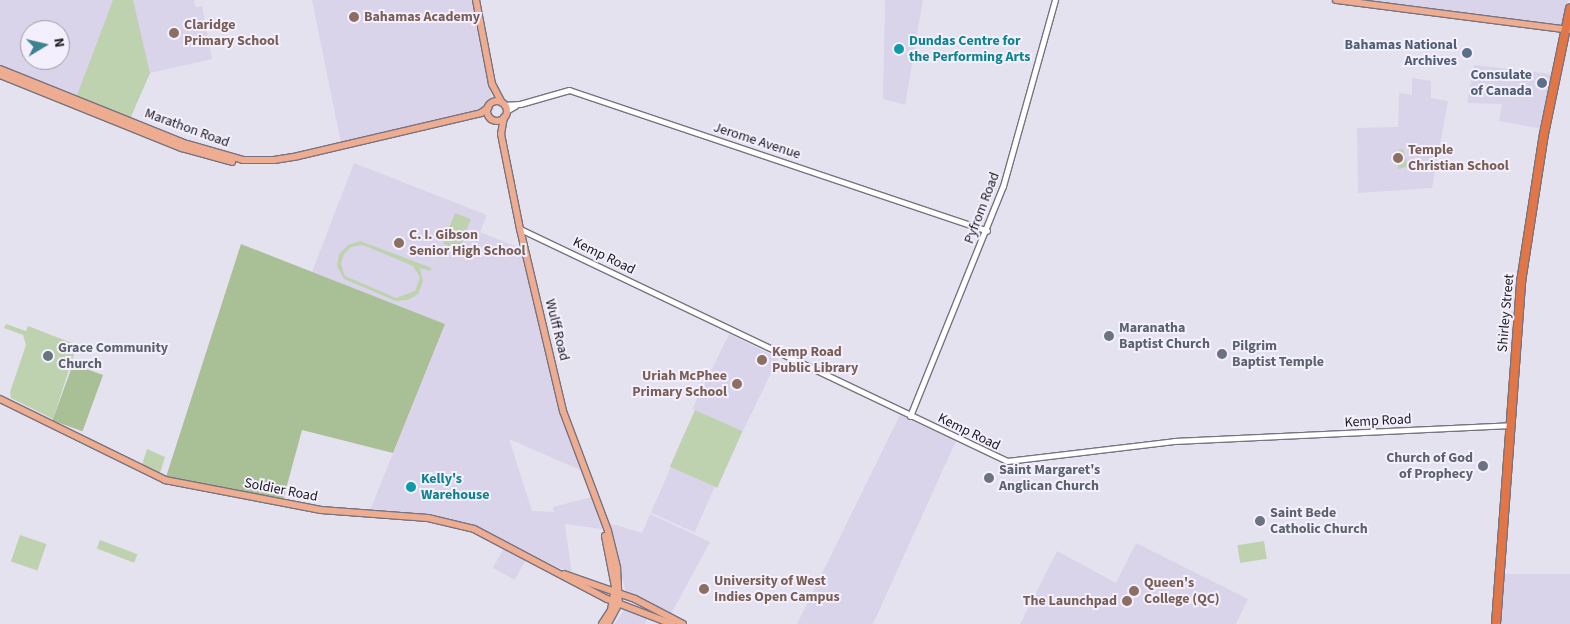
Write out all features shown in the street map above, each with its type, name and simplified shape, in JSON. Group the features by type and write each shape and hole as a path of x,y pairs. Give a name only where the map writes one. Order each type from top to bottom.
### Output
{"highway":[{"name":"Shirley Street","path":"1496,624 1521,282 1570,9"}],"main road":[{"path":"476,0 492,84 504,109"},
{"path":"1336,0 1568,27"},
{"name":"Marathon Road","path":"0,69 195,147 252,160 298,156 481,113 496,101 504,109 500,120 490,118 460,121 283,162 250,164 198,154 0,75"},
{"path":"488,107 492,84"},
{"name":"Wulff Road","path":"488,107 490,118 501,134"},
{"name":"Wulff Road","path":"504,109 501,134 520,229 566,418 605,527 617,568 616,598"},
{"name":"Soldier Road","path":"0,399 165,480 329,511 430,518 451,522 474,529 616,598"},
{"path":"602,624 616,598"},
{"path":"608,624 616,598"},
{"path":"616,598 672,624"},
{"path":"616,598 635,599 683,624"}],"street":[{"name":"Pyfrom Road","path":"910,416 987,231 1012,161 1055,0"},
{"name":"Jerome Avenue","path":"504,109 569,90 987,231"},
{"name":"Kemp Road","path":"520,229 996,458 1014,462 1174,441 1511,425"}],"shaded area":[{"path":"0,0 194,0 195,7 202,6 212,59 150,73 129,121 0,68"},
{"path":"312,0 473,0 494,110 341,143"},
{"name":"Dundas Centre for the Performing Arts","path":"885,0 923,0 905,105 883,99"},
{"path":"1365,0 1569,0 1562,25"},
{"path":"1474,65 1551,74 1542,129 1499,121 1502,104 1467,103"},
{"name":"Temple Christian School","path":"1412,78 1431,81 1431,98 1448,101 1432,188 1358,193 1357,128 1398,127 1399,93 1412,95"},
{"path":"354,163 487,215 480,232 520,248 580,470 509,439 532,511 554,512 553,507 592,497 602,529 565,524 572,574 472,525 425,516 369,513 445,324 312,272"},
{"name":"Uriah McPhee Primary School","path":"729,334 778,358 742,433 693,409"},
{"path":"900,415 956,441 873,624 797,624"},
{"path":"671,467 715,487 695,532 651,513"},
{"path":"650,514 710,542 671,614 626,592 606,522 642,533"},
{"name":"Queen's College (QC)","path":"1136,543 1248,599 1236,624 1020,624 1057,551 1116,583"},
{"path":"505,546 527,558 515,580 493,568"},
{"path":"1502,574 1570,574 1570,624 1502,624"},
{"path":"627,606 649,617 645,624 614,624"}],"green space":[{"path":"113,0 133,0 150,73 130,119 76,98"},
{"path":"1403,149 1408,166 1398,169 1393,152"},
{"path":"455,213 471,219 459,250 443,244"},
{"path":"360,241 432,268 430,271 420,268 423,282 418,294 408,300 396,301 344,279 337,266 339,254 348,245","holes":["363,245 413,266 420,277 415,291 396,298 345,276 341,264 344,254 351,247"]},
{"path":"241,244 445,324 393,453 302,430 283,500 166,477"},
{"path":"6,324 26,331 28,326 77,345 53,419 11,398 10,392 26,345 23,335 4,328"},
{"path":"73,364 103,375 83,431 52,420"},
{"path":"695,410 743,431 717,488 670,467"},
{"path":"147,449 165,457 160,473 142,465"},
{"path":"20,535 46,544 37,571 11,561"},
{"path":"100,540 137,554 134,563 97,548"},
{"path":"1264,541 1267,559 1240,563 1237,545"}],"place":[{"name":"Bahamas Academy","path":"354,17"},
{"name":"Claridge Primary School","path":"174,33"},
{"name":"Dundas Centre for the Performing Arts","path":"899,49"},
{"name":"Bahamas National Archives","path":"1467,53"},
{"name":"Consulate of Canada","path":"1542,83"},
{"name":"Temple Christian School","path":"1398,158"},
{"name":"C. I. Gibson Senior High School","path":"399,243"},
{"name":"Maranatha Baptist Church","path":"1109,336"},
{"name":"Pilgrim Baptist Temple","path":"1222,354"},
{"name":"Grace Community Church","path":"48,356"},
{"name":"Kemp Road Public Library","path":"762,360"},
{"name":"Uriah McPhee Primary School","path":"737,384"},
{"name":"Church of God of Prophecy","path":"1483,466"},
{"name":"Saint Margaret's Anglican Church","path":"989,478"},
{"name":"Kelly's Warehouse","path":"411,487"},
{"name":"Saint Bede Catholic Church","path":"1260,521"},
{"name":"University of West Indies Open Campus","path":"704,589"},
{"name":"Queen's College (QC)","path":"1134,591"},
{"name":"The Launchpad","path":"1127,601"}]}
